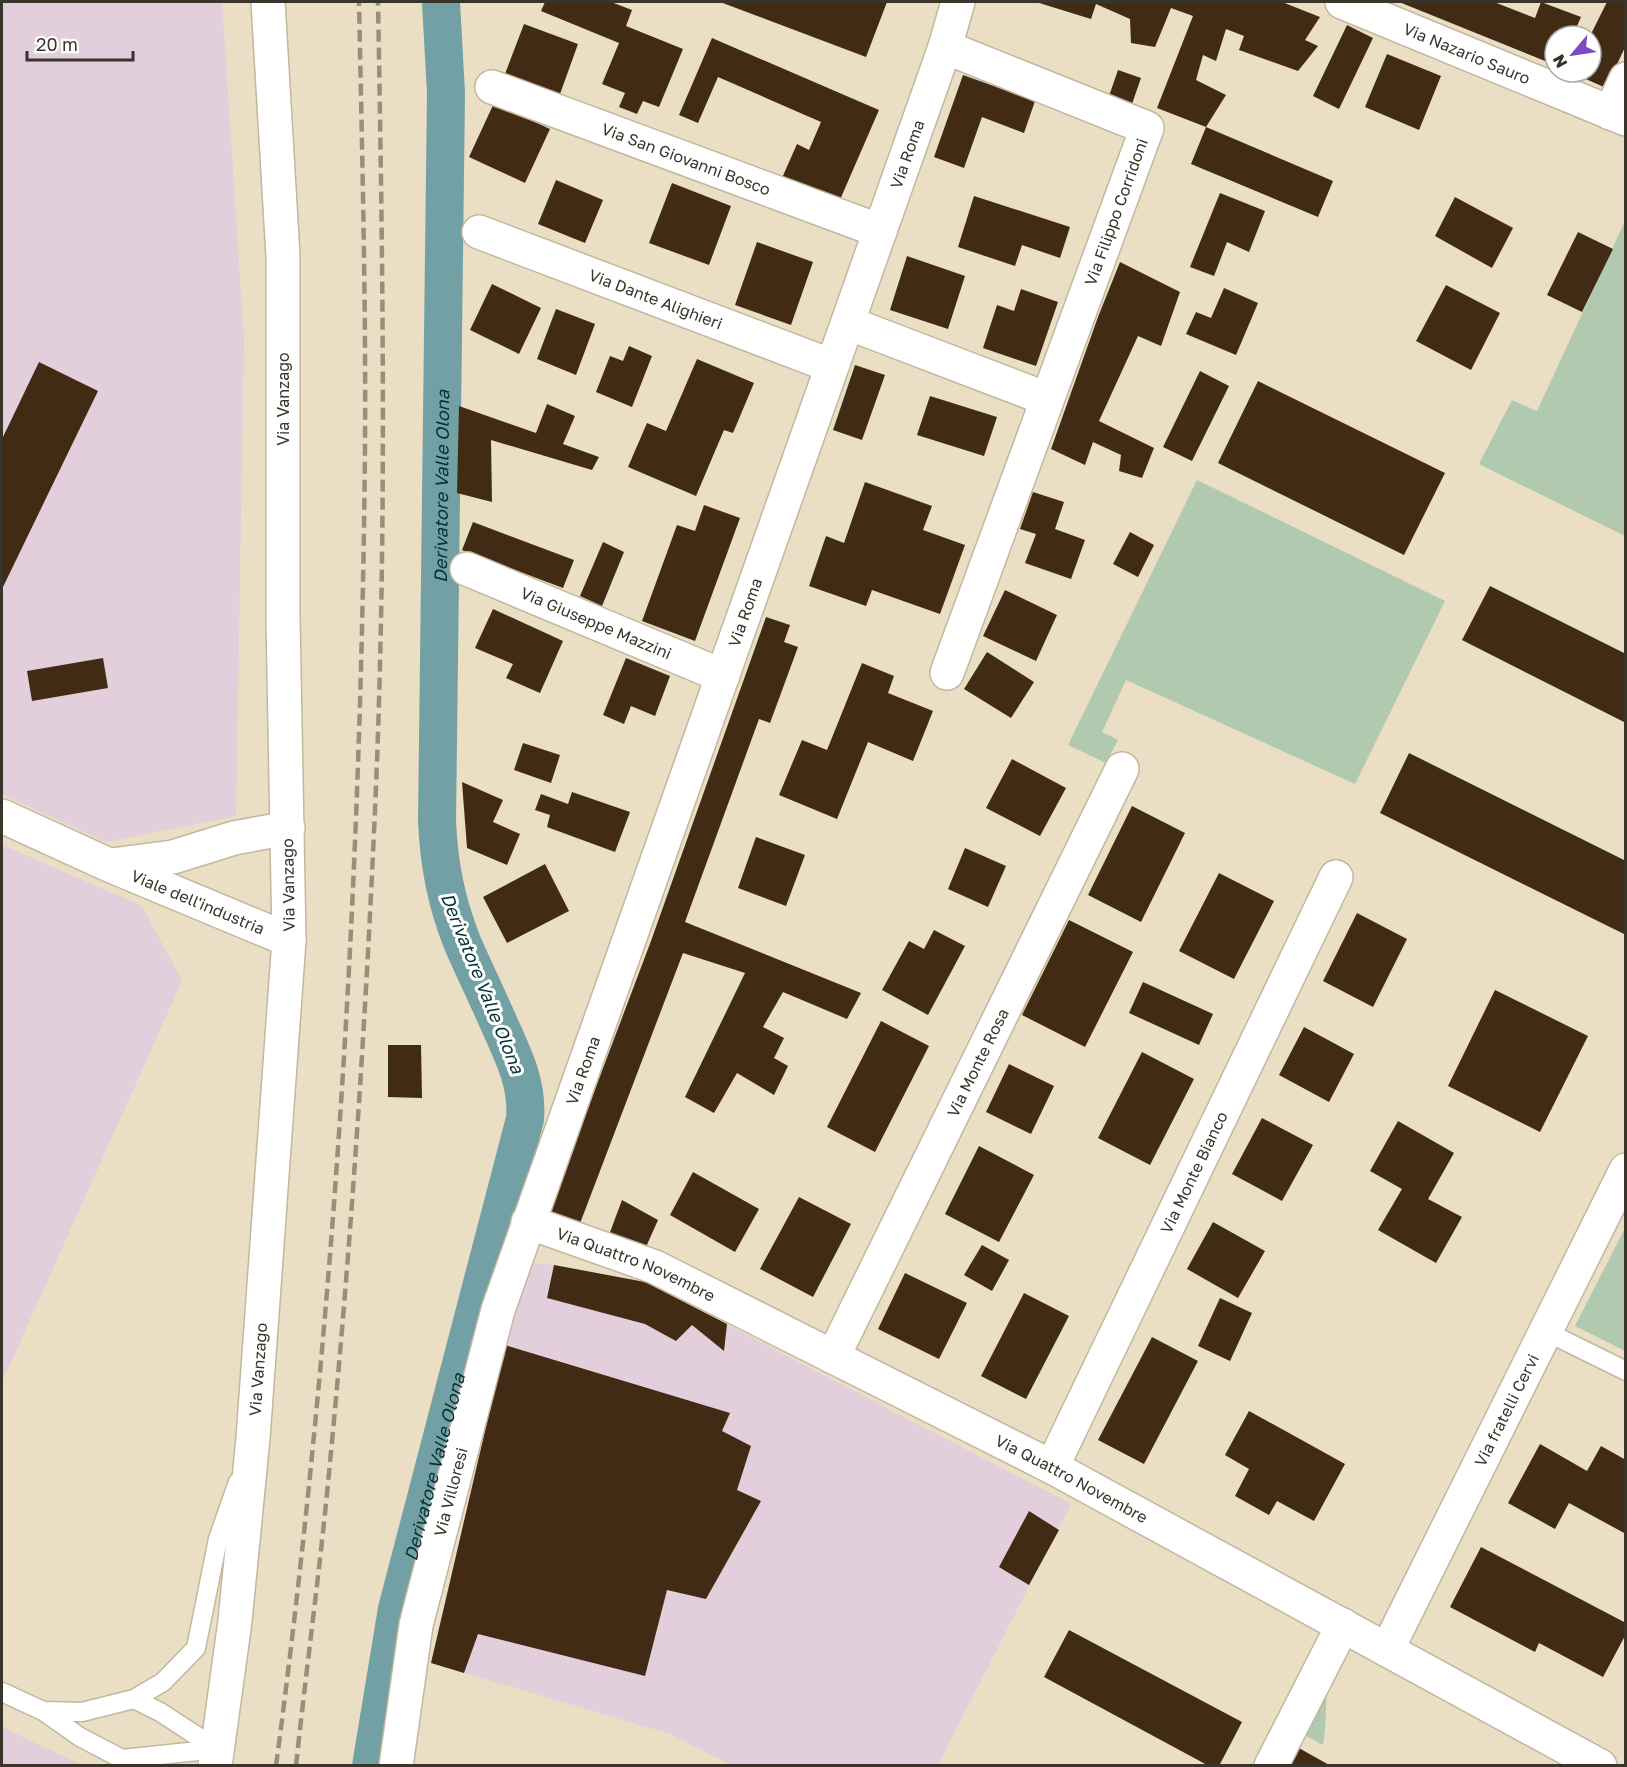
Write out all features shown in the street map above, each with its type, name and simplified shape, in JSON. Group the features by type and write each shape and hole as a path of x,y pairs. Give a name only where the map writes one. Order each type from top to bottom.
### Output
{"street":[{"name":"Via Vanzago","path":"216,1757 235,1621 253,1438 289,940 283,618 283,256 268,2"},
{"name":"Via Roma","path":"528,1222 848,323 945,47 958,2"},
{"name":"Via Nazario Sauro","path":"1342,2 1618,116"},
{"name":"Via Filippo Corridoni","path":"945,47 1147,128 947,673"},
{"path":"1618,116 1626,79"},
{"name":"Via San Giovanni Bosco","path":"492,87 880,231"},
{"name":"Via Dante Alighieri","path":"479,232 832,366"},
{"path":"848,323 1047,399"},
{"name":"Via Giuseppe Mazzini","path":"467,569 723,676"},
{"name":"Via Monte Rosa","path":"833,1356 1122,769"},
{"name":"Viale dell'industria","path":"2,816 109,865 289,940"},
{"name":"Viale dell'industria","path":"109,865 173,857 234,838 288,828"},
{"name":"Via Monte Bianco","path":"1052,1467 1336,877"},
{"name":"Via fratelli Cervi","path":"1388,1650 1626,1170"},
{"name":"Via Quattro Novembre","path":"528,1222 655,1267 1052,1467 1600,1766"},
{"name":"Via Villoresi","path":"396,1766 416,1625 498,1310 528,1222"},
{"path":"1271,1766 1343,1625"}],"lane":[{"path":"1545,1331 1626,1371"},
{"path":"43,1711 82,1712 134,1700 163,1682 196,1648 218,1539 253,1438"},
{"path":"2,1692 43,1711 80,1737 124,1762 216,1757"},
{"path":"134,1700 160,1713 216,1757"}],"shaded area":[{"path":"2,2 222,2 244,339 236,816 106,842 2,794"},
{"path":"2,845 142,906 182,981 2,1382"},
{"path":"529,1263 554,1265 645,1282 1071,1504 938,1765 731,1765 670,1734 431,1663 505,1345"},
{"path":"2,1727 82,1765 2,1765"}],"green space":[{"path":"1625,221 1625,536 1479,464 1512,400 1537,411"},
{"path":"1197,480 1445,601 1355,784 1126,680 1102,732 1118,740 1106,763 1068,745"},
{"path":"1625,1228 1626,1351 1575,1326"},
{"path":"1328,1680 1325,1729 1323,1745 1299,1732"}],"building":[{"path":"545,2 611,2 632,10 626,26 683,49 659,107 643,101 637,114 619,107 625,93 602,84 619,43 541,11"},
{"path":"720,2 887,2 866,57"},
{"path":"1036,2 1282,2 1320,17 1305,40 1318,46 1298,71 1239,50 1244,36 1226,29 1216,61 1203,55 1196,80 1226,95 1206,127 1157,108 1193,16 1171,8 1155,47 1131,43 1130,19 1096,4 1091,19"},
{"path":"1399,2 1494,2 1535,18 1541,2 1581,17 1578,24 1543,24 1543,60"},
{"path":"1607,2 1626,2 1626,45 1606,88 1597,84 1603,84 1603,24 1596,24"},
{"path":"524,24 578,44 560,94 505,74"},
{"path":"1347,25 1373,38 1339,109 1313,96"},
{"path":"712,38 879,110 839,202 782,178 797,144 809,150 821,122 718,77 698,123 679,115"},
{"path":"1387,54 1441,76 1419,130 1365,107"},
{"path":"1118,70 1141,78 1132,104 1109,96"},
{"path":"963,75 1035,101 1024,133 982,117 964,168 934,157"},
{"path":"494,103 550,129 525,183 469,157"},
{"path":"1206,127 1333,181 1318,217 1191,164"},
{"path":"556,180 603,200 585,243 538,224"},
{"path":"672,183 731,206 709,265 649,243"},
{"path":"1220,193 1265,211 1249,252 1227,242 1214,276 1190,267"},
{"path":"974,196 1070,227 1060,258 1022,245 1015,266 958,247"},
{"path":"1455,197 1513,228 1492,268 1435,236"},
{"path":"1578,232 1613,249 1582,312 1547,295"},
{"path":"757,242 813,262 791,325 735,305"},
{"path":"907,256 965,276 948,329 890,310"},
{"path":"1120,262 1180,292 1161,346 1138,336 1099,421 1154,448 1142,478 1119,471 1121,455 1093,442 1085,465 1051,449"},
{"path":"492,284 541,308 519,354 470,330"},
{"path":"1446,285 1500,313 1471,370 1416,341"},
{"path":"1224,288 1258,303 1236,355 1186,334 1196,312 1211,318"},
{"path":"1021,289 1058,302 1036,366 983,348 997,305 1014,311"},
{"path":"556,309 595,324 576,375 537,359"},
{"path":"629,346 652,356 632,407 596,392 610,356 623,361"},
{"path":"697,359 754,383 733,433 724,430 696,496 628,467 647,423 666,431"},
{"path":"39,362 98,391 3,587 2,439"},
{"path":"855,365 885,375 862,440 833,430"},
{"path":"1200,371 1229,386 1192,461 1163,447"},
{"path":"1258,381 1445,473 1404,555 1218,463"},
{"path":"930,396 997,417 984,456 917,435"},
{"path":"547,404 575,416 563,444 599,457 592,470 491,440 492,502 457,493 459,406 536,433"},
{"path":"865,482 932,506 923,530 965,545 940,614 872,590 866,606 809,586 826,536 844,543"},
{"path":"1033,492 1064,502 1055,529 1085,540 1071,579 1025,563 1036,534 1020,529"},
{"path":"704,505 740,518 695,641 642,621 677,525 695,531"},
{"path":"473,522 574,560 563,588 462,550"},
{"path":"1130,532 1154,545 1138,577 1113,564"},
{"path":"603,542 624,552 602,606 580,596"},
{"path":"1490,586 1626,654 1626,723 1462,640"},
{"path":"1005,590 1057,615 1036,661 983,636"},
{"path":"493,609 563,641 540,693 506,678 513,664 475,648"},
{"path":"766,617 790,625 784,642 798,647 770,723 759,719 685,922 861,993 847,1019 783,992 763,1027 784,1038 774,1058 788,1066 774,1095 737,1073 714,1113 685,1097 745,973 683,953 579,1226 548,1214 651,941"},
{"path":"987,652 1034,682 1011,718 964,689"},
{"path":"103,658 108,688 32,701 27,671"},
{"path":"626,658 670,676 655,716 631,706 624,724 603,715"},
{"path":"862,663 894,676 888,693 933,711 913,761 868,742 837,819 779,795 802,740 827,750"},
{"path":"523,743 560,755 551,783 514,770"},
{"path":"1409,753 1626,861 1626,935 1380,813"},
{"path":"1012,759 1066,788 1040,836 986,808"},
{"path":"462,782 503,800 493,822 520,834 507,865 467,848"},
{"path":"572,792 630,812 615,852 547,827 550,815 535,810 541,794 568,804"},
{"path":"1132,806 1185,833 1141,922 1088,895"},
{"path":"756,837 805,855 786,906 738,888"},
{"path":"965,848 1006,866 988,907 948,889"},
{"path":"545,864 569,911 507,943 483,897"},
{"path":"1219,873 1274,901 1234,979 1179,951"},
{"path":"1357,913 1407,939 1373,1007 1323,981"},
{"path":"1069,920 1133,952 1085,1047 1022,1015"},
{"path":"934,930 965,946 928,1015 882,990 909,941 924,949"},
{"path":"1143,982 1213,1014 1199,1045 1129,1013"},
{"path":"1495,990 1588,1036 1540,1132 1448,1086"},
{"path":"881,1021 929,1046 875,1152 827,1127"},
{"path":"1304,1027 1354,1054 1329,1102 1279,1075"},
{"path":"388,1045 421,1045 422,1098 388,1097"},
{"path":"1142,1052 1194,1079 1150,1165 1098,1138"},
{"path":"1009,1064 1054,1086 1031,1134 986,1112"},
{"path":"1262,1118 1313,1145 1282,1201 1232,1174"},
{"path":"1398,1121 1454,1153 1428,1199 1462,1217 1436,1263 1378,1230 1402,1189 1370,1171"},
{"path":"979,1146 1034,1175 999,1242 945,1214"},
{"path":"693,1172 759,1209 735,1252 670,1215"},
{"path":"799,1197 851,1224 813,1297 760,1269"},
{"path":"622,1200 658,1220 646,1247 609,1235"},
{"path":"1213,1222 1265,1251 1238,1298 1187,1269"},
{"path":"982,1245 1009,1260 992,1291 964,1275"},
{"path":"554,1265 645,1282 727,1324 724,1351 692,1325 676,1341 645,1324 547,1298"},
{"path":"905,1273 967,1303 939,1359 878,1329"},
{"path":"1024,1293 1069,1316 1026,1399 981,1376"},
{"path":"1220,1298 1252,1313 1230,1361 1198,1346"},
{"path":"1152,1337 1198,1361 1144,1464 1098,1440"},
{"path":"505,1345 730,1413 722,1431 751,1446 737,1490 761,1501 706,1599 667,1590 645,1676 478,1634 464,1673 431,1663"},
{"path":"1249,1411 1345,1464 1314,1521 1277,1501 1269,1515 1235,1496 1249,1469 1225,1455"},
{"path":"1540,1444 1587,1471 1601,1446 1626,1460 1626,1534 1569,1503 1555,1529 1508,1503"},
{"path":"1029,1511 1059,1530 1029,1585 999,1567"},
{"path":"1481,1547 1626,1623 1626,1634 1603,1677 1539,1643 1535,1652 1450,1607"},
{"path":"1069,1630 1242,1722 1219,1766 1209,1766 1044,1677"},
{"path":"1297,1747 1331,1766 1287,1766"}],"waterway":[{"name":"Derivatore Valle Olona","path":"371,1766 397,1609 525,1119 524,1094 519,1071 462,942 452,912 444,883 438,837 446,93 441,2"}],"railway":[{"path":"276,1766 314,1437 329,1272 341,1107 358,776 365,446 359,2"},
{"path":"296,1766 324,1518 350,1231 367,979 375,810 383,507 378,2"}]}
